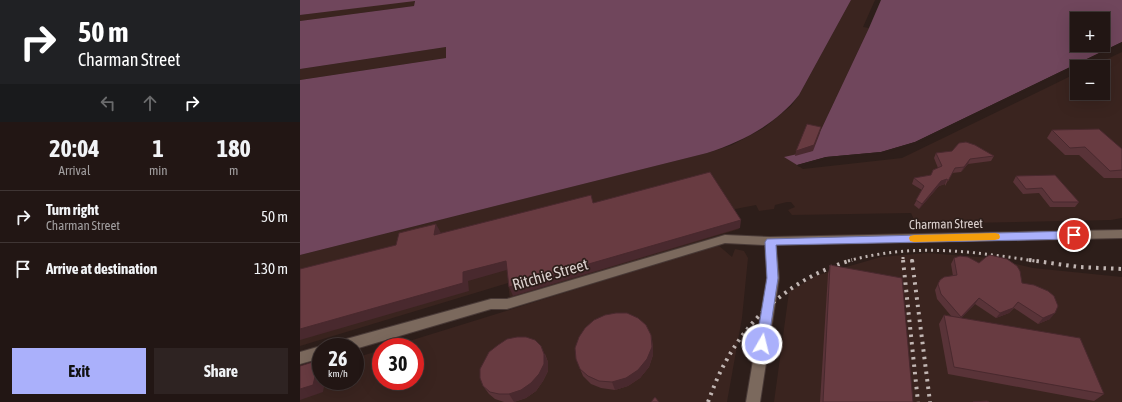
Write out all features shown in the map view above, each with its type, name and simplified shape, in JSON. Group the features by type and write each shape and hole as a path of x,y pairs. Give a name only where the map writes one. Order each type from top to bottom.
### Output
{"street":[{"name":"Charman Street","path":"770,242 1122,234"},
{"name":"Ritchie Street","path":"364,340 491,304 506,304 725,239 770,242"},
{"path":"753,402 773,278 770,242"},
{"path":"300,358 312,355"}],"shaded area":[{"path":"300,0 851,0 799,95 780,115 758,131 746,137 707,153 300,255 300,80 446,58 446,47 300,69 300,21 414,6 415,1 300,15"},
{"path":"415,0 414,6 300,21 300,15"},
{"path":"851,0 875,0 863,27 869,28 811,151 785,157 803,169 902,158 1070,76 1070,100 1110,100 1110,60 1105,60 1122,52 1122,218 1111,220 916,224 911,213 792,215 788,210 795,207 791,202 775,205 774,209 759,211 756,205 730,210 739,229 510,300 508,283 326,338 312,338 312,342 300,346 300,255 707,153 732,145 764,128 791,106 799,95"},
{"path":"881,0 1122,0 1122,42 1110,48 1110,12 1070,12 1070,52 1101,52 1085,60 1070,60 1070,67 915,142 881,152 826,157 797,165 784,157 811,151"},
{"path":"446,47 446,58 300,80 300,69"},
{"path":"718,245 732,257 735,249 744,251 748,258 742,318 727,402 300,402 300,375 312,378 312,390 364,390 364,355 372,353 372,390 424,390 424,338 419,338"},
{"path":"927,253 991,258 1033,268 1122,277 1122,402 774,402 789,292 815,276 881,257"}],"pier":[{"path":"1122,42 1122,44 1110,50 1110,48"},
{"path":"1101,52 1106,52 1089,60 1085,60"},
{"path":"1070,67 1070,69 916,144 881,154 826,159 799,167 797,165 826,157 881,152 915,142"}],"building":[{"path":"807,124 821,127 814,145 796,151"},
{"path":"1099,129 1122,149 1122,170 1110,171 1085,147 1070,148 1052,130"},
{"path":"966,142 975,145 994,156 970,159 964,167 955,168 948,181 947,179 941,181 922,204 916,200 924,186 914,178 931,175 933,170 942,166 936,153 952,151 959,143"},
{"path":"710,172 741,220 509,287 506,261 463,272 463,283 300,329 300,269 396,245 399,233 419,228 436,224 434,235 591,195 593,203"},
{"path":"1055,175 1079,202 1053,202 1042,188 1026,189 1016,176"},
{"path":"990,255 1007,259 1017,266 1020,271 1022,283 1034,285 1048,291 1054,296 1058,306 1055,313 1043,318 1018,302 1013,308 1000,313 979,298 961,317 941,294 938,284 944,277 957,275 954,258 960,256 968,257 979,263"},
{"path":"830,265 902,278 913,402 823,402"},
{"path":"627,313 638,318 646,325 651,335 652,347 647,359 638,370 626,378 612,382 599,381 588,376 580,369 576,359 575,348 579,337 585,328 594,320 605,315"},
{"path":"944,315 1080,338 1104,394 954,367"},
{"path":"526,337 535,340 541,346 544,354 544,364 539,374 531,383 521,390 509,394 490,392 483,386 480,378 480,369 489,352 507,339"},
{"path":"312,362 312,385 300,389 300,366"},
{"path":"655,397 659,402 651,402"}],"railway":[{"path":"852,260 872,255 895,252 942,250 988,254 1035,261"},
{"path":"708,402 725,363 748,328 763,312 778,298 795,286 832,267 852,260"},
{"path":"848,261 852,260"},
{"path":"903,260 918,402"},
{"path":"912,260 930,402"},
{"path":"1029,260 1079,267 1122,269"}],"slow traffic":[{"path":"914,238 995,237"}],"route":[{"path":"762,344 773,278 770,242 1074,235"}]}
